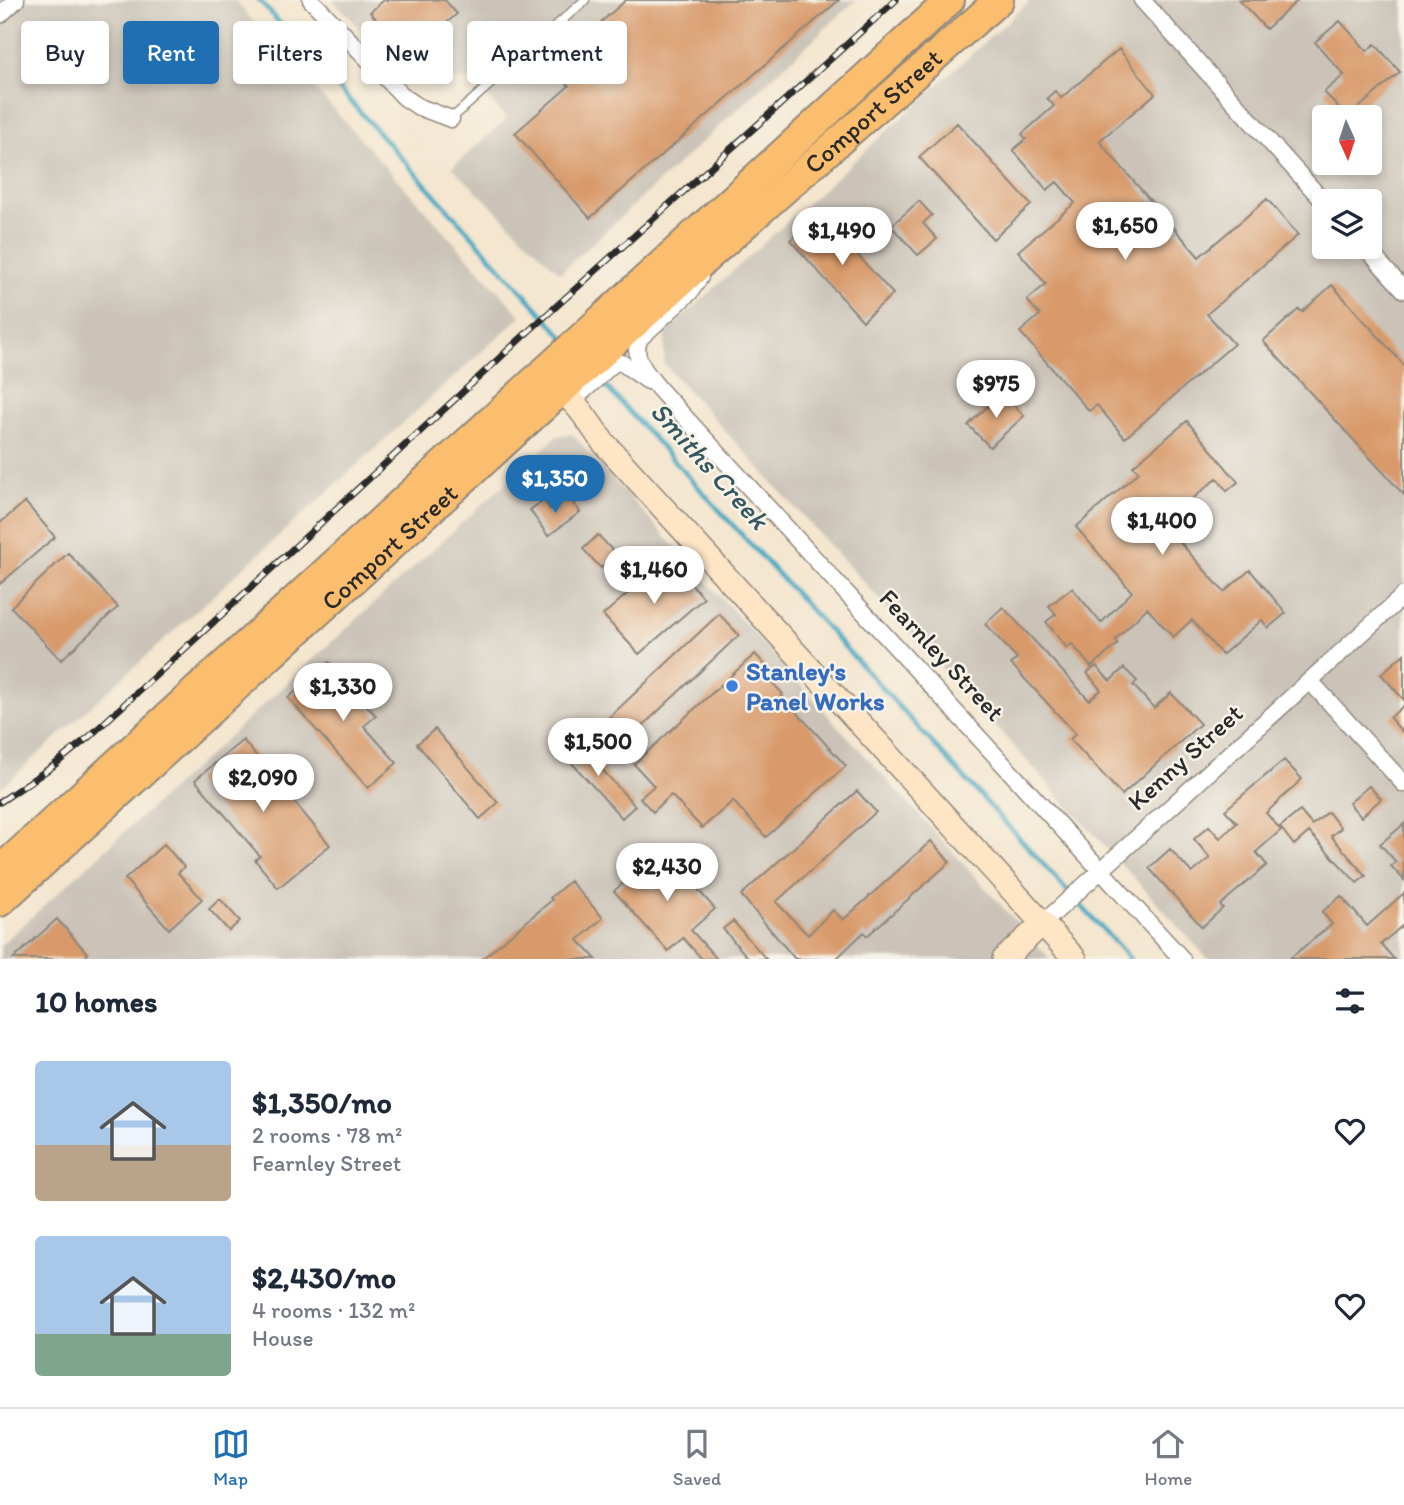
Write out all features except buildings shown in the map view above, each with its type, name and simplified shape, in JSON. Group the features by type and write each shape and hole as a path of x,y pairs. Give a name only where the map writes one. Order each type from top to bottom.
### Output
{"highway":[{"name":"Comport Street","path":"0,870 434,471 587,367 950,0"},
{"name":"Comport Street","path":"0,902 709,256 999,0"}],"street":[{"path":"0,15 16,0"},
{"path":"311,0 404,97 419,107 451,119"},
{"path":"1142,0 1313,189"},
{"name":"Fearnley Street","path":"709,256 694,288 638,343 640,362 659,389 1182,959"},
{"path":"1376,259 1404,290"},
{"path":"587,367 603,442"},
{"name":"Fearnley Street","path":"587,367 659,389"},
{"path":"533,415 550,411 561,414 603,442 1075,959"},
{"name":"Kenny Street","path":"1004,959 1404,595"},
{"path":"1310,681 1404,784"}],"lane":[{"path":"451,119 585,0"}],"shaded area":[{"path":"0,0 234,0 253,21 233,21 233,84 310,84 521,316 0,789"},
{"path":"333,0 856,0 560,273 452,167 507,119 475,84 627,84 627,21 467,21 467,80 453,79 453,21 361,21 361,29"},
{"path":"1031,0 1404,0 1404,959 1208,959 664,364 665,333"},
{"path":"572,434 1050,959 0,959 0,946 557,436"}],"waterway":[{"name":"Smiths Creek","path":"259,0 566,340"},
{"name":"Smiths Creek","path":"601,381 1130,959"}],"railway":[{"path":"0,802 53,766 90,736 531,329 896,0"}],"place":[{"name":"Stanley's Panel Works","path":"732,686"}]}
